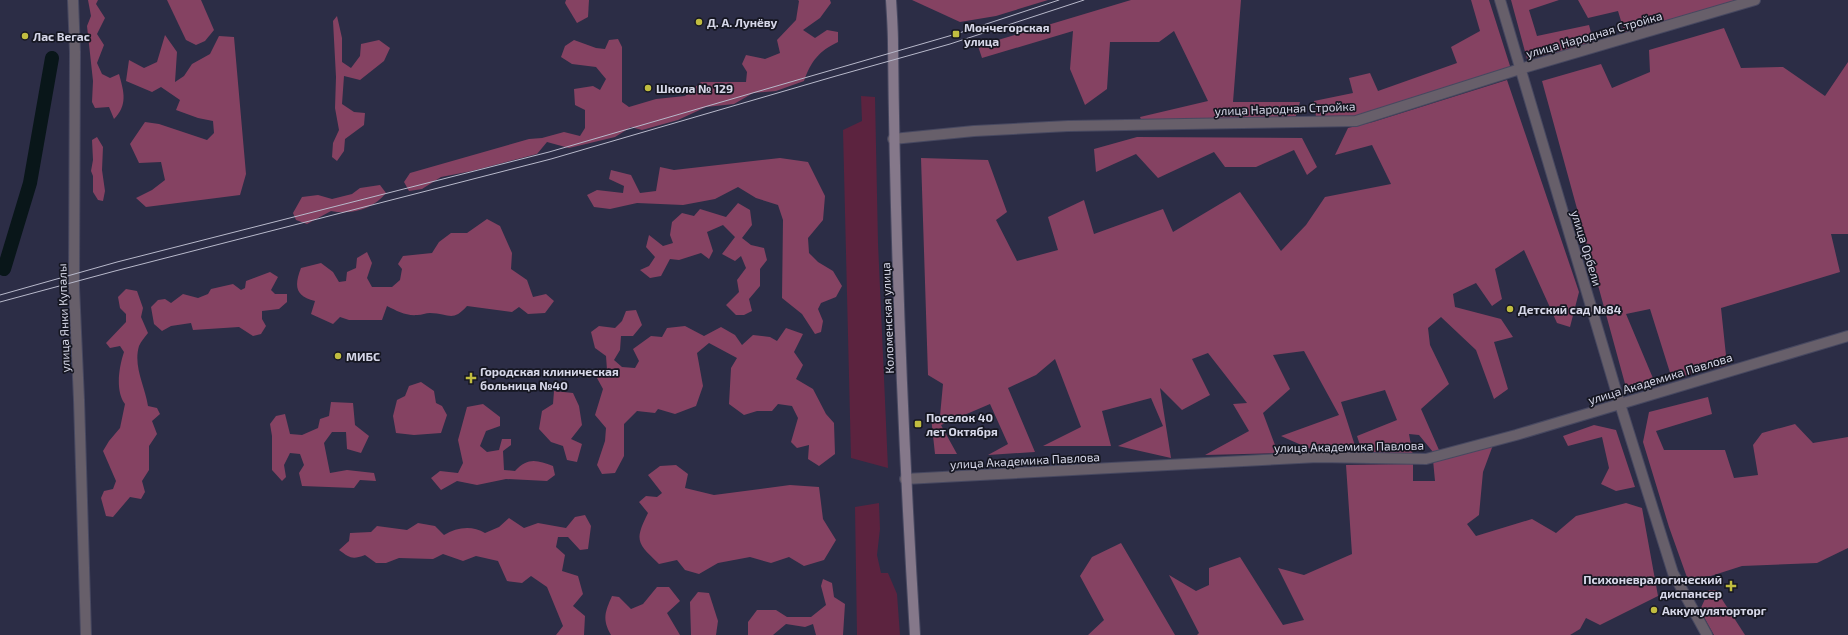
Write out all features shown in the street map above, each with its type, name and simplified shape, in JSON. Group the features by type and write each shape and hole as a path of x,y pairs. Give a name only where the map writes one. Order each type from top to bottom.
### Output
{"main road":[{"name":"Коломенская улица","path":"891,0 905,479 915,635"}],"street":[{"name":"улица Янки Купалы","path":"73,0 75,52 74,287 86,635"},
{"name":"улица Орбели","path":"1500,0 1620,404 1673,573 1707,635"},
{"name":"улица Народная Стройка","path":"894,139 974,130 1060,126 1356,121 1520,69 1756,0"},
{"name":"улица Академика Павлова","path":"905,479 1318,457 1426,458 1516,435 1848,336"}],"shaded area":[{"path":"88,0 98,0 96,4 105,18 97,34 104,45 97,63 102,74 110,78 119,74 122,87 124,98 123,103 114,119 109,107 95,108 92,102 93,81 87,26 91,16"},
{"path":"167,0 201,0 214,30 205,41 196,45 186,40"},
{"path":"566,0 589,0 588,17 577,23 565,3"},
{"path":"798,0 830,0 831,3 820,18 803,30 815,38 827,30 838,32 838,42 831,45 816,57 804,81 776,91 753,93 734,104 706,107 678,120 642,130 631,127 615,137 569,148 547,142 537,154 472,171 441,177 422,189 409,191 404,182 410,173 529,139 542,138 564,132 580,136 585,128 585,110 575,105 574,89 593,86 600,90 606,79 596,67 572,64 561,57 565,46 574,40 596,48 605,49 609,40 618,39 622,47 622,102 629,107 656,99 685,96 701,82 746,82 747,72 742,64 746,55 765,59 780,53 777,40 796,20"},
{"path":"912,0 1048,0 996,16 960,22"},
{"path":"1131,0 1241,0 1233,102 1300,102 1295,119 1142,122 1140,117 1208,101 1174,31 1159,42 1110,42 1107,89 1085,105 1070,69 1073,31 982,58 978,46"},
{"path":"1471,0 1489,0 1511,69 1355,118 1316,117 1314,101 1353,93 1349,78 1370,73 1378,91 1457,63 1451,47 1480,31"},
{"path":"1511,0 1559,0 1529,10 1537,36 1589,25 1594,44 1527,59"},
{"path":"1578,0 1736,0 1625,34 1618,11 1588,18"},
{"path":"337,16 342,38 342,62 351,68 360,56 361,44 379,40 390,48 384,61 360,80 344,76 342,104 354,112 365,113 364,125 345,139 344,151 337,161 332,157 333,143 339,130 335,108 336,77 333,21"},
{"path":"1724,28 1741,68 1783,67 1825,96 1848,62 1848,234 1831,234 1840,272 1721,308 1727,365 1672,379 1650,309 1626,314 1655,383 1627,391 1542,81 1601,64 1612,88 1650,72 1649,50"},
{"path":"165,35 177,52 175,82 184,76 192,64 210,54 219,36 234,37 246,174 240,195 146,207 136,198 152,190 165,180 161,162 139,163 130,144 145,122 159,124 207,140 214,133 213,121 198,118 176,110 180,100 161,87 152,92 126,81 129,60 144,68 157,62"},
{"path":"1507,80 1579,292 1570,327 1557,323 1524,250 1495,269 1502,299 1492,306 1476,283 1453,294 1455,307 1501,319 1513,337 1494,342 1508,389 1494,399 1476,350 1441,317 1428,328 1430,345 1449,384 1421,409 1439,450 1433,452 1419,435 1409,434 1413,456 1363,454 1357,436 1397,420 1385,390 1341,402 1357,452 1317,452 1281,436 1339,415 1304,351 1273,355 1290,389 1263,413 1278,453 1205,455 1249,431 1233,404 1247,403 1208,353 1192,359 1210,395 1182,410 1160,388 1171,458 1118,446 1163,426 1151,398 1102,411 1111,446 1043,446 1081,427 1055,359 1036,375 1008,388 1035,452 988,455 1008,444 990,404 941,425 957,454 935,454 931,417 940,416 943,384 928,375 921,158 988,160 1007,212 996,220 1017,261 1058,250 1048,217 1084,200 1094,234 1163,209 1173,232 1240,192 1281,251 1306,225 1325,197 1391,184 1372,145 1335,155 1348,128 1373,122"},
{"path":"861,96 875,97 878,243 888,468 851,458 843,130 862,121"},
{"path":"97,137 103,147 102,170 105,191 103,201 98,200 93,192 93,176 91,171 93,160 92,140"},
{"path":"1137,137 1302,138 1317,167 1307,175 1294,150 1256,167 1225,167 1214,152 1158,178 1136,154 1096,172 1094,149"},
{"path":"780,158 808,162 825,196 823,220 808,238 809,253 818,262 833,271 842,286 836,297 821,303 818,309 823,321 821,332 815,334 802,314 782,298 783,220 778,205 756,198 738,187 715,199 683,205 637,203 610,209 594,207 587,195 597,190 623,193 624,186 609,179 611,170 631,175 640,193 656,191 660,167 674,170"},
{"path":"380,185 386,193 381,199 362,210 347,212 331,211 307,224 296,220 293,213 302,197 318,195 332,199 352,194 360,188"},
{"path":"738,203 750,210 752,225 742,238 751,245 764,248 767,260 760,269 760,286 749,299 752,311 744,315 736,315 726,305 739,292 737,280 746,268 741,256 735,261 722,254 735,237 723,225 707,232 713,251 709,259 701,253 679,260 670,259 661,276 650,278 640,270 649,266 655,257 646,247 649,235 663,246 673,243 670,235 672,222 682,213 694,216 700,209 726,217"},
{"path":"487,219 500,226 512,253 511,269 527,280 533,297 546,294 554,301 545,313 528,314 519,307 512,312 467,306 454,316 436,313 409,315 387,306 382,320 349,320 340,317 333,324 311,314 315,301 303,296 298,289 297,280 301,268 321,263 333,272 339,282 346,281 347,272 356,268 357,258 367,252 372,263 367,278 372,287 392,287 400,280 402,269 398,264 403,256 432,253 439,242 451,233 467,233"},
{"path":"270,272 278,277 271,290 275,294 287,294 287,302 279,309 262,311 262,319 266,326 261,334 253,336 239,327 193,330 191,323 171,326 162,331 154,324 151,307 158,300 165,299 171,303 183,294 198,298 208,294 211,289 233,284 241,290 245,288 246,281"},
{"path":"126,289 137,291 143,308 141,317 148,333 139,346 137,361 138,369 148,406 157,408 160,414 152,421 157,434 149,446 149,470 142,481 145,492 141,499 130,497 113,517 106,516 101,498 104,491 113,489 116,481 103,451 120,428 125,404 120,392 119,372 124,352 120,346 110,348 106,343 126,322 126,314 120,308 118,297"},
{"path":"636,310 642,325 633,336 621,336 620,350 614,360 622,367 635,368 639,361 633,349 651,336 662,337 667,328 685,326 704,336 721,327 735,335 742,345 753,335 770,337 777,341 786,328 803,334 794,352 803,365 796,379 813,389 826,414 834,423 835,454 819,466 808,459 809,445 797,448 791,442 798,418 792,406 778,404 772,411 757,411 744,415 729,404 731,368 737,358 709,343 697,353 703,386 696,406 675,414 658,409 655,413 637,411 624,424 624,456 615,473 602,474 597,465 605,441 606,428 595,415 603,389 597,378 607,370 606,356 595,348 591,332 599,326 615,328 622,321 626,311"},
{"path":"421,382 434,391 436,403 442,406 447,415 441,433 414,435 396,433 393,416 397,400 405,396 409,386"},
{"path":"554,391 573,393 579,406 582,425 571,439 582,444 577,462 567,460 563,446 551,442 539,429 542,411 553,404"},
{"path":"1708,397 1712,414 1656,431 1664,450 1725,450 1734,478 1758,475 1753,445 1762,433 1795,424 1813,443 1848,437 1848,548 1817,563 1742,566 1689,583 1669,527 1643,442 1649,412"},
{"path":"331,402 353,403 355,425 369,436 361,453 347,449 346,432 332,432 324,443 330,473 347,470 374,473 376,481 360,480 354,488 302,486 299,473 304,465 300,454 290,453 284,465 286,477 282,481 272,470 272,436 270,424 276,416 285,414 290,434 302,435 318,428 320,419 329,416"},
{"path":"483,404 500,417 500,426 486,431 480,446 487,452 499,450 502,439 511,439 511,445 503,451 504,470 515,471 524,463 537,461 553,466 555,475 547,481 506,479 477,485 457,481 441,490 431,478 440,471 458,473 463,463 458,440 467,407"},
{"path":"1594,425 1616,430 1635,487 1616,491 1601,484 1609,468 1602,437 1568,446 1563,436"},
{"path":"1493,445 1483,472 1479,515 1467,524 1476,536 1532,519 1556,533 1576,516 1626,503 1642,508 1658,596 1600,625 1586,618 1580,629 1570,635 1197,635 1199,633 1169,575 1196,591 1209,585 1209,568 1240,557 1283,625 1304,620 1278,568 1304,575 1352,554 1346,465 1413,464 1413,481 1435,481 1433,460"},
{"path":"676,465 688,474 685,488 714,495 790,485 819,487 823,519 836,540 824,560 804,566 789,557 771,563 750,557 718,563 699,574 685,570 677,560 659,564 646,551 640,541 641,530 648,513 639,502 646,496 657,497 662,493 648,475 660,466"},
{"path":"879,503 880,529 877,555 881,573 888,573 897,594 900,635 857,635 855,507"},
{"path":"585,515 591,526 588,549 580,550 568,537 558,537 556,547 565,555 562,571 578,576 583,594 573,606 585,616 584,635 556,635 563,626 547,587 531,576 522,583 507,581 498,561 476,556 463,561 443,554 433,559 399,558 386,563 376,563 365,555 354,558 339,550 349,541 350,533 371,532 377,526 407,530 418,523 435,526 444,535 454,530 464,528 480,530 485,533 499,527 509,518 524,528 538,523 566,528 575,517"},
{"path":"1121,543 1175,635 1088,635 1104,620 1080,576 1092,557"},
{"path":"823,579 832,583 834,597 845,604 843,635 816,635 813,624 805,627 786,624 773,635 748,635 748,622 757,610 776,610 787,617 811,617 826,605 821,586"},
{"path":"657,587 669,587 680,601 667,613 680,635 611,635 606,624 606,616 612,596 619,597 631,609 643,604"},
{"path":"1709,590 1716,590 1745,635 1714,635 1700,610"},
{"path":"698,592 709,593 718,621 716,635 691,635 690,602"}],"waterway":[{"path":"4,269 30,183 52,58"}],"tram line":[{"path":"0,295 117,262 549,152 956,34 1059,0"},
{"path":"0,302 551,159 950,44 1084,0"}],"place":[{"name":"Д. А. Лунёву","path":"699,22"},
{"name":"Мончегорская улица","path":"956,34"},
{"name":"Лас Вегас","path":"25,36"},
{"name":"Школа № 129","path":"648,88"},
{"name":"Детский сад №84","path":"1510,309"},
{"name":"МИБС","path":"338,356"},
{"name":"Городская клиническая больница №40","path":"471,378"},
{"name":"Поселок 40 лет Октября","path":"918,424"},
{"name":"Психоневралогический диспансер","path":"1731,586"},
{"name":"Аккумуляторторг","path":"1654,610"}]}
